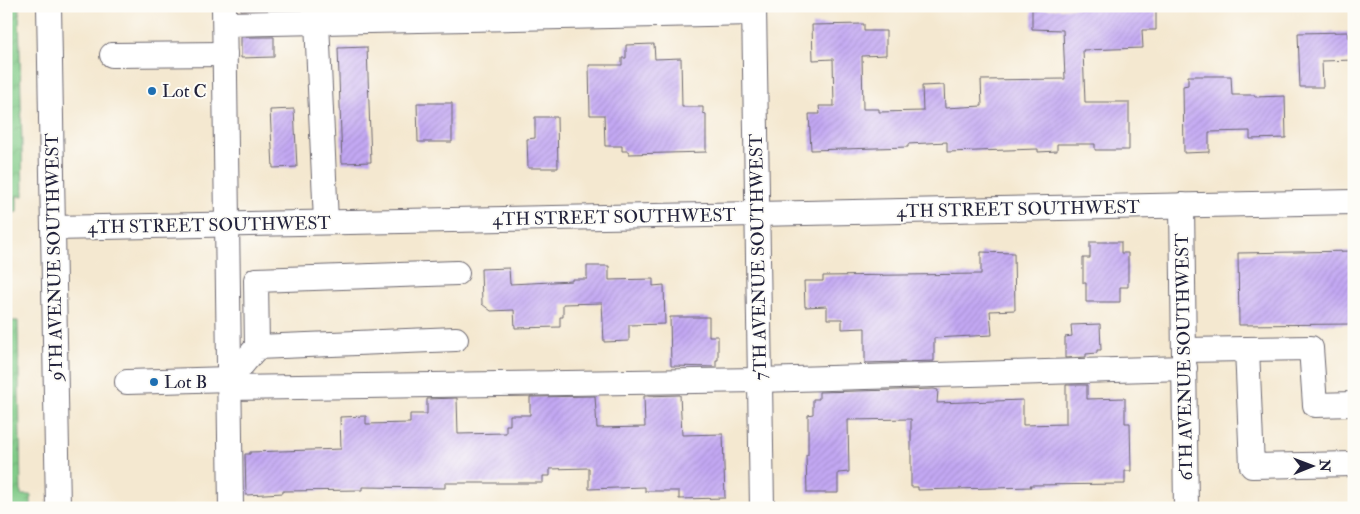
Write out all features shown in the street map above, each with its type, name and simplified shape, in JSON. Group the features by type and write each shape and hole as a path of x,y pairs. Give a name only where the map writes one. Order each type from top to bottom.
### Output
{"street":[{"name":"9TH AVENUE SOUTHWEST","path":"49,6 58,508"},
{"path":"231,508 224,15 317,22 754,9"},
{"name":"7TH AVENUE SOUTHWEST","path":"754,9 762,508"},
{"path":"317,22 326,222"},
{"path":"112,55 225,54"},
{"name":"4TH STREET SOUTHWEST","path":"53,228 1354,202"},
{"name":"6TH AVENUE SOUTHWEST","path":"1182,205 1186,508"},
{"path":"230,383 257,347 256,280 458,273"},
{"path":"257,347 456,340"},
{"path":"127,382 760,380 1185,359 1247,349 1311,348 1315,405 1354,404"},
{"path":"1247,349 1252,466 1354,464"}],"green space":[{"path":"6,6 19,6 23,196 17,196 17,212 13,213 6,222"},
{"path":"6,305 10,305 10,321 18,321 21,495 31,495 31,508 6,508"}],"building":[{"path":"241,6 269,6 269,9 241,10"},
{"path":"1090,6 1156,6 1156,30 1142,30 1143,48 1083,50 1085,102 1129,102 1129,150 1095,150 1095,144 1057,144 1057,151 1038,152 1038,149 947,152 947,142 908,144 908,147 811,150 809,114 820,114 819,106 834,106 833,59 813,60 812,25 864,24 864,31 886,31 886,55 862,56 863,109 879,109 879,112 923,111 922,86 944,85 945,108 982,106 981,80 1065,79 1063,30 1032,29 1032,9 1062,9"},
{"path":"1348,32 1349,38 1354,37 1354,60 1322,61 1323,87 1300,87 1298,33"},
{"path":"241,37 274,37 274,57 241,58"},
{"path":"654,44 655,59 681,58 682,107 703,107 703,113 706,114 706,152 629,154 629,151 622,151 622,146 605,146 604,115 590,115 589,65 622,65 622,58 626,58 626,45"},
{"path":"367,47 371,162 342,163 338,48"},
{"path":"1188,76 1231,76 1232,95 1255,95 1255,97 1285,96 1286,138 1250,139 1250,131 1209,132 1209,152 1184,153 1183,86 1188,85"},
{"path":"417,103 452,103 452,142 418,142"},
{"path":"294,109 297,167 273,168 270,110"},
{"path":"535,117 557,117 558,168 528,168 527,139 535,138"},
{"path":"1090,242 1121,242 1121,253 1128,253 1128,287 1120,287 1120,302 1086,302 1086,283 1083,283 1083,258 1090,258"},
{"path":"1354,251 1354,324 1239,325 1238,253"},
{"path":"981,252 1014,253 1015,310 990,311 992,335 934,338 934,361 865,363 865,328 842,329 842,319 827,319 827,306 805,307 804,281 823,281 823,276 981,274"},
{"path":"587,266 609,266 609,280 653,279 653,286 664,285 665,324 629,325 629,341 604,342 602,303 563,304 563,317 560,317 560,327 515,328 514,310 491,311 482,304 481,269 509,268 510,284 587,279"},
{"path":"670,317 709,317 709,336 718,336 718,360 716,360 716,367 671,366"},
{"path":"1100,324 1101,350 1097,350 1097,353 1086,354 1086,357 1065,358 1065,337 1072,336 1071,325"},
{"path":"1066,385 1087,385 1087,399 1125,398 1125,423 1130,423 1131,471 1125,471 1125,484 1030,485 1031,487 918,490 918,487 911,487 911,419 848,420 849,472 838,473 838,493 807,493 808,415 813,414 813,399 819,399 819,392 934,389 938,390 937,403 1023,400 1023,425 1066,424"},
{"path":"680,395 682,435 723,434 725,498 679,499 679,491 645,491 645,487 589,489 589,468 550,469 550,476 543,476 543,483 445,483 445,488 362,487 362,490 283,491 283,493 246,495 245,454 250,454 250,452 341,449 340,417 366,416 366,424 410,423 410,414 427,414 427,399 457,398 458,434 506,433 506,425 510,425 510,415 530,415 530,397 595,396 597,428 645,427 644,396"}],"place":[{"name":"Lot C","path":"152,91"},
{"name":"Lot B","path":"154,382"}]}
